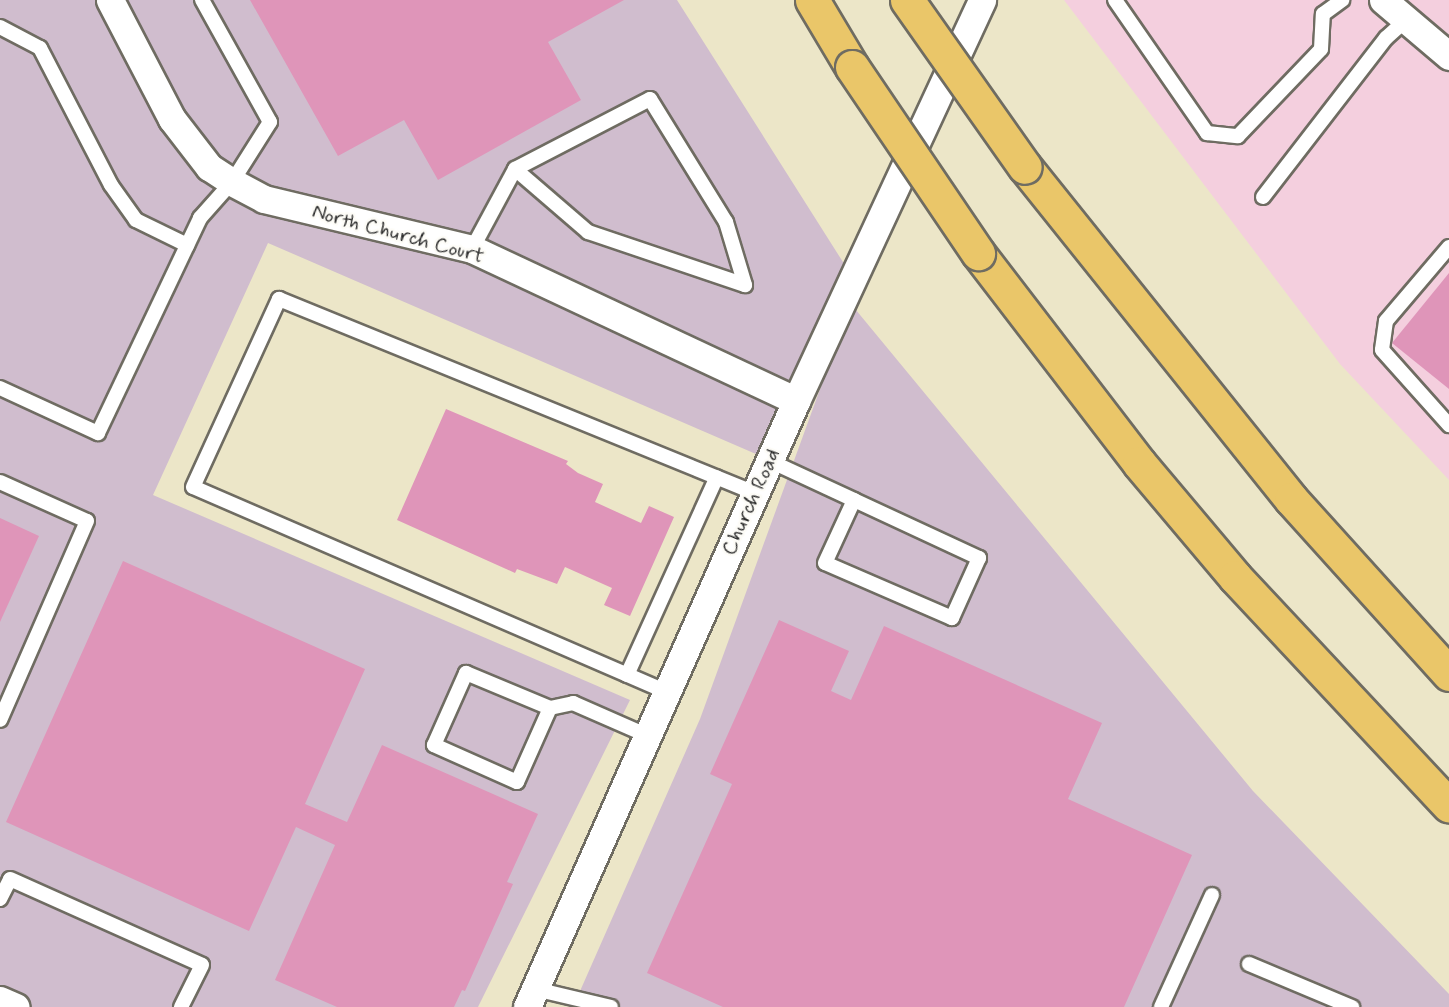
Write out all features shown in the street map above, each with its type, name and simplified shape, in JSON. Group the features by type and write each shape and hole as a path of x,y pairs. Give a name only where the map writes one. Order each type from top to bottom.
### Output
{"highway":[{"path":"812,0 852,67 978,253 1138,463 1235,577 1449,806"},
{"path":"907,0 1025,167 1291,500 1449,674"}],"street":[{"name":"North Church Court","path":"110,0 172,119 209,167 232,182 264,199 472,249 796,401"},
{"name":"Church Road","path":"531,998 796,401 981,0"},
{"path":"1383,0 1449,56"},
{"path":"0,1000 16,1007"}],"lane":[{"path":"0,388 98,433 200,218 232,182 270,122 202,0"},
{"path":"1115,0 1207,133 1238,135 1321,49 1323,14 1342,0"},
{"path":"1263,197 1386,38 1405,21"},
{"path":"0,27 40,48 111,185 136,220 187,244"},
{"path":"472,249 515,169 650,99 726,222 745,285 588,232 515,169"},
{"path":"1449,247 1386,321 1382,350 1449,425"},
{"path":"667,692 193,487 279,299 755,493"},
{"path":"770,461 979,558 952,618 825,563 854,500"},
{"path":"627,675 717,477"},
{"path":"0,482 87,521 0,720"},
{"path":"550,708 517,782 434,746 466,673 550,708 573,703 648,736"},
{"path":"0,899 10,879 202,965 181,1007"},
{"path":"1161,1007 1212,895"},
{"path":"1249,964 1352,1007"},
{"path":"531,998 611,1007"}],"shaded area":[{"path":"0,0 677,0 848,270 765,458 268,243 153,495 630,700 478,1007 0,1007"},
{"path":"1064,0 1449,0 1449,480 1340,364"},
{"path":"851,304 1253,791 1449,994 1449,1007 573,1007 700,719"}],"building":[{"path":"250,0 624,0 548,42 581,100 438,180 404,120 338,156"},
{"path":"1449,273 1449,389 1392,343"},
{"path":"446,409 568,461 566,464 578,473 603,484 595,502 641,523 649,506 674,517 630,616 604,605 612,588 565,567 557,584 517,569 515,573 397,520"},
{"path":"0,518 39,536 0,622"},
{"path":"123,561 365,669 305,804 347,822 382,745 538,814 507,882 513,884 465,991 462,990 454,1007 337,1007 275,980 335,845 296,827 249,931 6,822"},
{"path":"779,620 849,651 831,691 851,700 884,626 1102,723 1068,799 1192,855 1124,1007 723,1007 647,973 732,784 710,774"}]}
